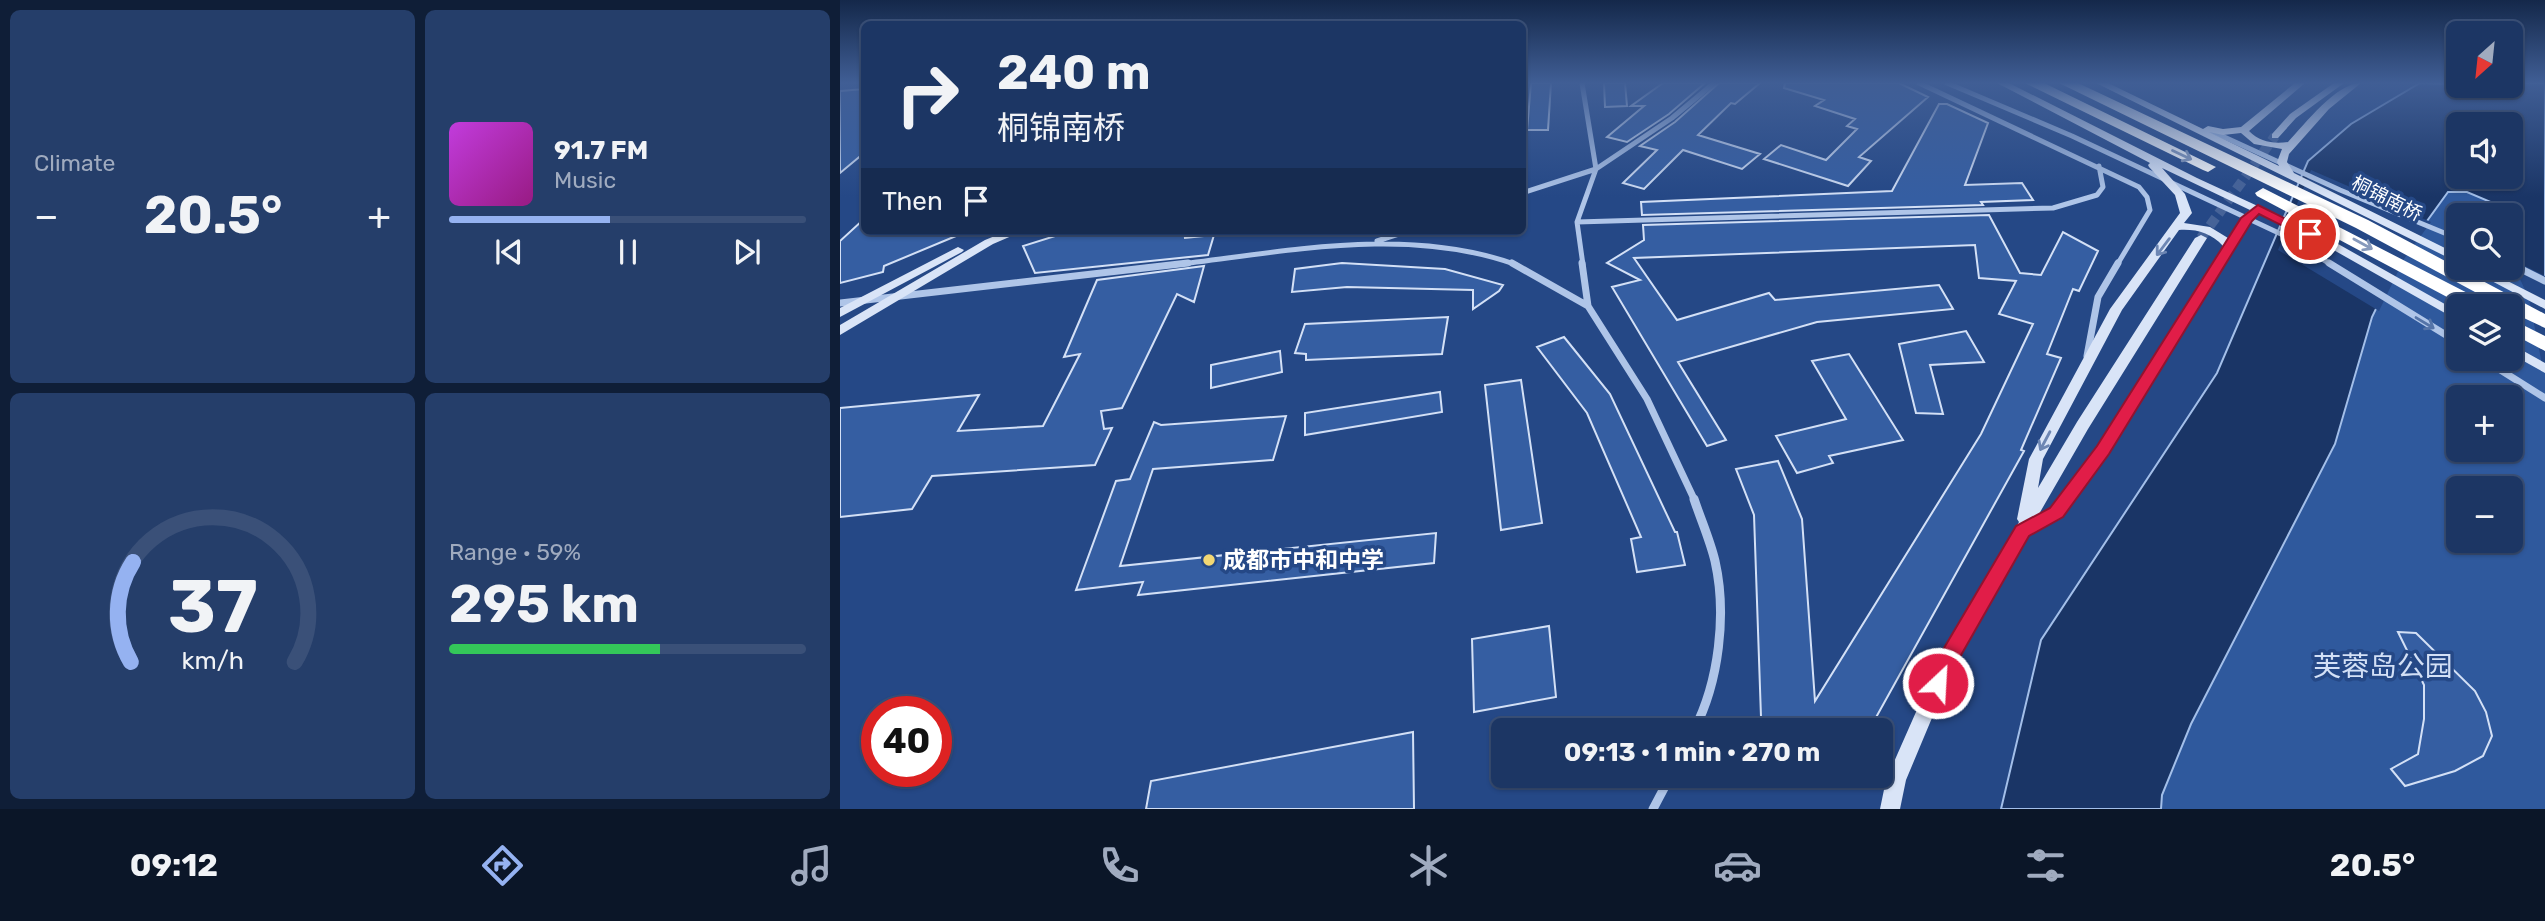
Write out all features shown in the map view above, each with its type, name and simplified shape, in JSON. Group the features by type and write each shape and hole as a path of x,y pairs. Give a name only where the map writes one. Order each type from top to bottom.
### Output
{"highway":[{"path":"2124,121 2288,188"},
{"path":"2146,121 2288,188 2459,294"},
{"name":"桐锦南桥","path":"2288,188 2362,224 2545,323"},
{"path":"2523,332 2545,345"}],"street":[{"path":"1588,121 1596,169 1577,222 1588,306 1647,399 1694,499 1715,562 1721,639 1700,718"},
{"path":"1526,193 1596,169 1668,121"},
{"path":"2001,121 2099,166 2139,187 2147,197 2150,210 2098,298 2085,367"},
{"path":"2036,121 2172,183 2253,214"},
{"path":"2075,121 2253,214 2446,335"},
{"path":"2180,122 2222,132 2244,130 2255,121"},
{"path":"2275,136 2289,121"},
{"path":"2288,188 2282,162 2284,153 2313,121"},
{"path":"2180,122 2288,188 2327,242 2446,310"},
{"path":"2206,129 2282,162"},
{"path":"2244,130 2246,135 2264,144 2291,145"},
{"path":"2023,531 2036,459 2116,309 2186,213 2185,205 2172,183 2141,154"},
{"path":"1577,222 2053,208 2097,195 2103,187 2099,166"},
{"path":"2023,531 2057,512 2103,450 2229,246 2253,214 2288,188"},
{"name":"桐锦南桥","path":"2288,188 2446,235"},
{"name":"桐锦南桥","path":"2288,188 2446,255"},
{"path":"2177,227 2196,226 2215,232 2229,246"},
{"path":"840,313 989,235"},
{"path":"840,331 989,242 1007,235"},
{"path":"1373,243 1396,235"},
{"path":"1890,809 1896,780 1948,659 2082,426 2202,238"},
{"path":"840,303 1373,243 1484,253 1517,265 1588,306"},
{"path":"2523,270 2545,281"},
{"path":"2496,280 2545,305"},
{"path":"2523,355 2545,369"},
{"path":"2502,371 2545,398"},
{"path":"1653,809 1664,788"}],"green space":[{"name":"芙蓉岛公园","path":"2448,192 2466,192 2493,203 2446,203 2446,280 2523,279 2532,298 2545,364 2545,809 2161,809 2162,795 2191,724 2335,444 2372,317 2401,257"}],"shaded area":[{"path":"2356,121 2446,121 2446,189 2523,189 2523,121 2545,121 2545,364 2532,298 2523,279 2523,203 2493,203 2467,192 2448,192 2401,257 2372,317 2335,444 2191,724 2162,795 2161,809 2001,809 2041,640 2217,373 2308,161 2351,124"}],"pier":[{"path":"2311,170 2431,222 2404,259 2379,311 2278,250"},
{"path":"2523,265 2545,276 2545,367 2542,364 2529,299 2520,280 2523,280"}],"building":[{"path":"840,121 861,121 861,156 840,173"},
{"path":"1528,121 1549,121 1548,130 1527,130"},
{"path":"1626,121 1659,121 1627,142 1607,137"},
{"path":"1713,121 1698,135 1760,154 1742,169 1683,150 1644,189 1623,183 1657,150 1640,146 1675,122"},
{"path":"1853,121 1901,121 1859,157 1871,161 1848,186 1764,159 1781,145 1826,160 1857,129 1847,126"},
{"path":"1930,121 1983,121 1988,123 1965,185 2022,183 2033,200 1981,202 1983,205 1642,215 1641,202 1892,191"},
{"path":"1989,215 2020,273 2041,275 2063,232 2098,251 2079,291 2073,289 2047,354 2061,358 2021,450 2024,451 1876,718 1761,717 1754,515 1736,469 1778,461 1802,519 1815,701 1981,434 2033,324 1999,314 2016,281 1979,278 1975,245 1634,258 1677,320 1769,293 1775,300 1939,285 1953,309 1817,322 1678,362 1726,440 1707,446 1612,287 1640,280 1607,263 1644,240 1643,225"},
{"path":"861,222 861,235 958,235 884,266 883,272 840,283 840,241"},
{"path":"1058,235 1185,235 1185,238 1214,235 1208,255 1035,273 1023,246"},
{"path":"1342,263 1445,269 1503,285 1499,291 1473,309 1473,290 1347,287 1292,292 1295,269"},
{"path":"1204,266 1194,302 1177,294 1122,408 1101,411 1104,429 1112,428 1095,465 932,476 912,509 840,517 840,408 979,395 958,431 1043,426 1080,354 1064,357 1097,280"},
{"path":"1448,317 1442,354 1306,360 1306,354 1295,353 1305,324"},
{"path":"1966,331 1984,362 1930,365 1943,414 1916,413 1899,344"},
{"path":"1564,337 1610,394 1677,532 1685,565 1637,572 1631,539 1641,537 1587,413 1537,347"},
{"path":"1280,351 1282,372 1211,388 1211,365"},
{"path":"1849,354 1903,440 1829,456 1833,463 1797,473 1776,436 1846,419 1812,361"},
{"path":"1521,380 1542,523 1501,530 1485,385"},
{"path":"1440,392 1442,412 1305,435 1305,413"},
{"path":"1286,416 1273,460 1153,469 1120,566 1436,533 1434,563 1138,595 1143,582 1076,590 1116,481 1130,479 1154,422 1161,425"},
{"path":"1549,626 1556,697 1474,712 1472,639"},
{"path":"2398,632 2416,633 2475,691 2486,712 2492,736 2483,756 2455,771 2405,786 2391,769 2418,754 2424,719 2424,685"},
{"path":"1413,732 1414,809 1146,809 1151,781"}],"tunnel":[{"path":"2201,238 2275,136"}],"place":[{"name":"成都市中和中学","path":"1209,560"}],"route":[{"path":"1938,683 1948,659 2023,531 2057,512 2103,450 2247,218 2258,209 2310,234"}]}
